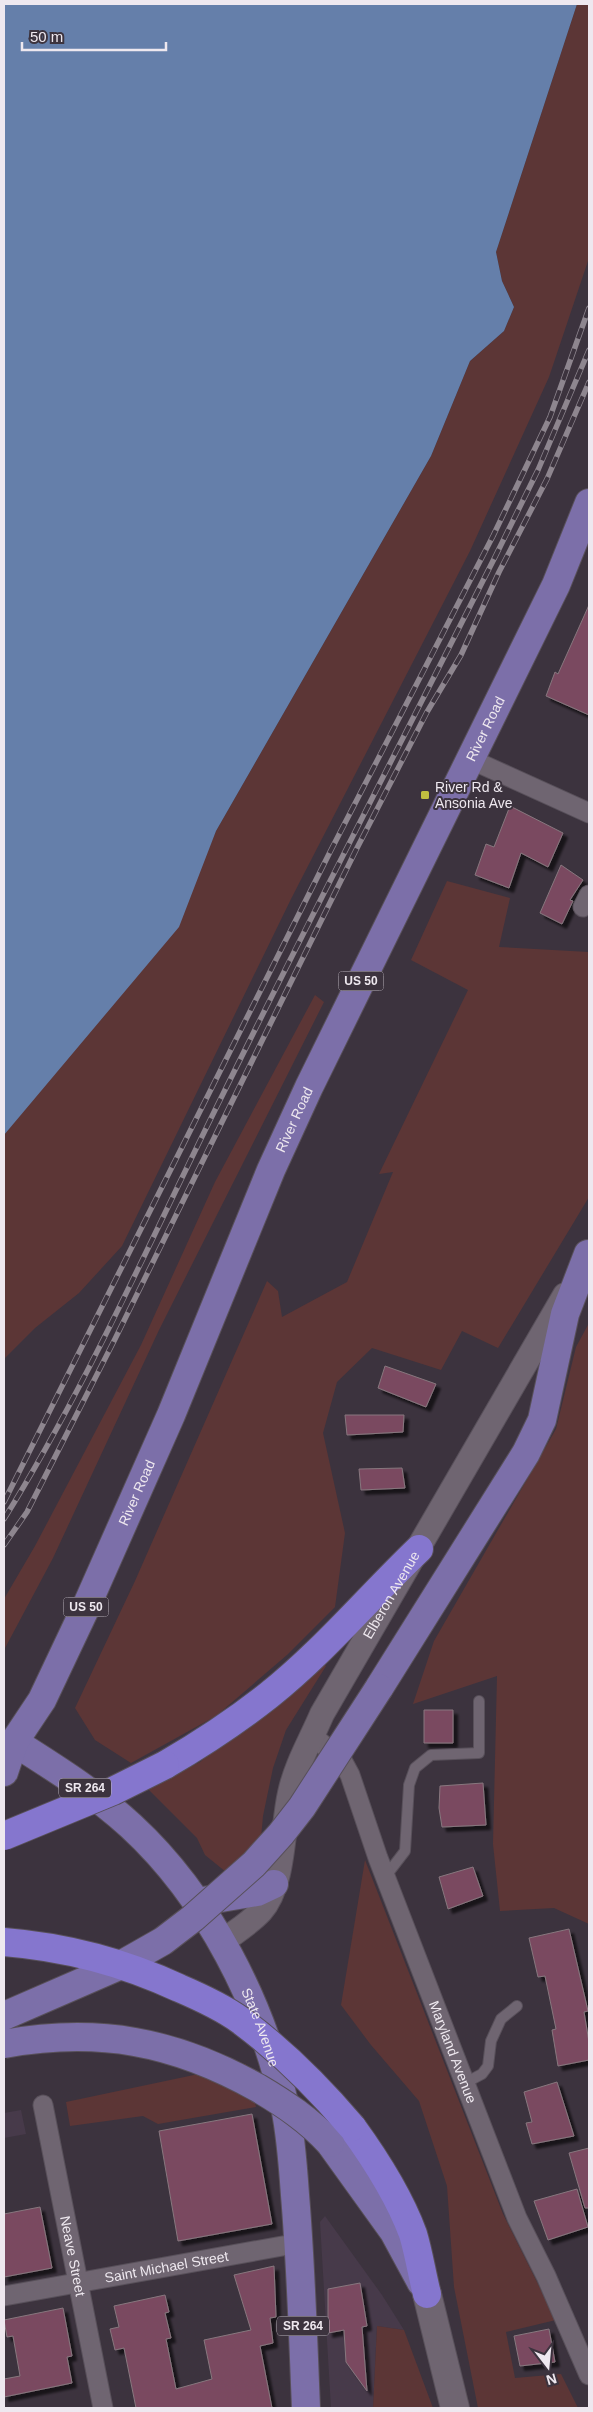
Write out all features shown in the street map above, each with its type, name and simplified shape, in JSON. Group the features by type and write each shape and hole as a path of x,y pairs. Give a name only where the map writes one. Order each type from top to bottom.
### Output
{"highway":[{"path":"4,1836 113,1791 165,1765 199,1745 270,1695 308,1661 419,1549"},
{"path":"4,1942 36,1945 112,1961 199,1996 238,2019 282,2054 314,2083 374,2156 409,2226 427,2294"}],"main road":[{"name":"River Road","path":"4,1772 9,1747 42,1700 86,1607 171,1415 271,1170 305,1095 556,585 589,503"},
{"path":"4,2016 119,1966 163,1941 193,1918 254,1864 281,1834 308,1799 526,1453 542,1420 565,1314 589,1253"},
{"name":"State Avenue","path":"9,1747 87,1789 130,1825 163,1860 222,1942 249,1997 267,2043 285,2106 291,2146 299,2243 306,2408"},
{"path":"195,1903 257,1892 274,1884"},
{"path":"4,2044 58,2038 97,2038 126,2040 162,2046 227,2071 268,2094 303,2117 330,2143 394,2232 427,2294 455,2408"}],"street":[{"path":"470,759 589,813"},
{"name":"Elberon Avenue","path":"222,1942 261,1911 272,1894 279,1866 289,1794 295,1772 322,1714 589,1253"},
{"name":"Maryland Avenue","path":"313,1736 343,1762 350,1775 385,1877 517,2218 546,2276 589,2375"},
{"name":"Neave Street","path":"43,2105 103,2408"},
{"name":"Saint Michael Street","path":"4,2296 77,2281 299,2243"}],"lane":[{"path":"385,1877 405,1851 409,1786 415,1768 431,1756 478,1752 479,1701"},
{"path":"465,2083 482,2074 488,2066 491,2041 501,2018 517,2006"}],"shaded area":[{"path":"577,4 589,4 589,258 549,377 470,551 291,899 122,1246 79,1293 35,1328 4,1359 4,1135 37,1094 200,869 216,831 431,456 470,361 504,331 514,307 502,281 496,252"},
{"path":"447,881 510,898 499,947 589,952 589,1197 498,1348 462,1331 441,1370 372,1348 337,1382 323,1433 345,1533 335,1607 287,1655 216,1716 131,1763 95,1740 75,1708 135,1581 267,1281 278,1291 282,1317 347,1282 393,1172 379,1174 468,990 411,960"},
{"path":"315,995 324,1002 159,1330 53,1558 4,1650 4,1599 35,1546 141,1345 215,1182"},
{"path":"589,1323 589,1924 554,1908 500,1911 493,1844 497,1676 413,1704 434,1641 556,1429 576,1347"},
{"path":"320,1660 326,1666 286,1730 273,1768 263,1816 261,1838 226,1872 205,1855 197,1838 147,1788 200,1762"},
{"path":"365,1860 503,2214 556,2320 506,2332 515,2378 561,2374 578,2408 478,2408 454,2287 447,2186 419,2101 371,2045 341,2005"},
{"path":"246,2064 256,2107 158,2124 143,2116 70,2126 66,2102"},
{"path":"21,2110 26,2134 4,2138 4,2113"},
{"path":"325,2216 382,2295 404,2330 377,2326 373,2408 331,2408 320,2222"},
{"path":"377,2326 404,2330 433,2408 373,2408"}],"water":[{"path":"4,4 577,4 496,252 502,281 514,307 504,331 470,361 431,456 216,831 179,927 4,1135"}],"building":[{"path":"589,605 589,715 546,696 555,672 558,674"},
{"path":"510,806 563,833 548,867 521,853 509,888 475,875 486,844 494,847"},
{"path":"561,865 583,880 570,900 573,901 562,924 540,913"},
{"path":"385,1366 436,1384 426,1407 378,1388"},
{"path":"345,1415 404,1415 403,1432 347,1435"},
{"path":"402,1468 405,1488 361,1490 359,1469"},
{"path":"424,1710 453,1710 453,1743 424,1743"},
{"path":"483,1783 486,1825 442,1827 439,1808 440,1786"},
{"path":"473,1867 483,1896 448,1909 439,1877"},
{"path":"569,1929 588,2011 584,2012 589,2042 589,2060 558,2066 552,2030 556,2029 545,1976 538,1977 529,1938"},
{"path":"557,2082 574,2136 532,2144 526,2123 532,2122 524,2092"},
{"path":"252,2114 272,2224 178,2241 159,2131"},
{"path":"589,2148 589,2208 585,2208 569,2153"},
{"path":"577,2189 588,2227 548,2240 534,2201"},
{"path":"40,2207 52,2268 4,2277 4,2214"},
{"path":"274,2266 276,2317 270,2318 273,2343 260,2346 272,2408 136,2408 124,2348 115,2350 110,2329 119,2327 114,2306 165,2295 169,2312 165,2313 171,2338 166,2339 176,2389 212,2379 204,2340 251,2330 234,2275"},
{"path":"360,2283 367,2326 362,2327 367,2391 346,2362 344,2330 328,2333 328,2289"},
{"path":"63,2308 72,2356 67,2357 72,2383 4,2397 4,2379 20,2376 13,2336 7,2337 4,2320"},
{"path":"549,2329 555,2362 520,2366 514,2336"}],"railway":[{"path":"4,1502 330,852 493,536 550,417 589,308"},
{"path":"4,1519 64,1416 324,892 496,555 538,470 589,350"},
{"path":"4,1545 27,1512 115,1339 356,850 427,712 461,655 499,572 547,479 589,382"}],"place":[{"name":"River Rd & Ansonia Ave","path":"425,795"}]}
